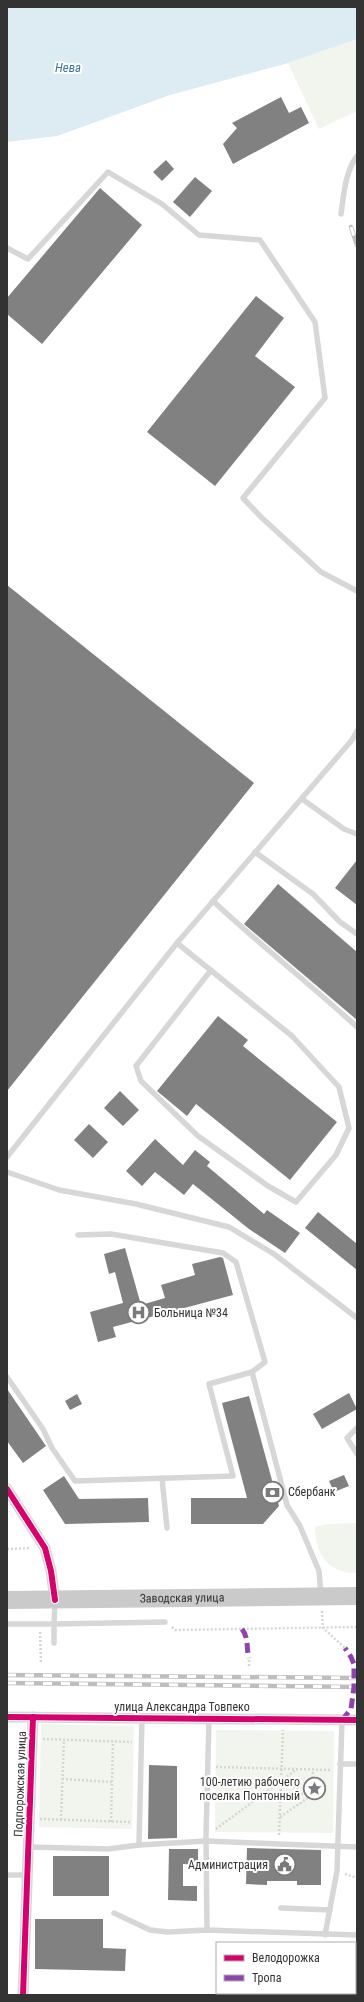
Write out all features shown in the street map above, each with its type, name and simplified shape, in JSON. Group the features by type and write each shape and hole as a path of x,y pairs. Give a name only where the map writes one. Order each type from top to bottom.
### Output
{"main road":[{"name":"Заводская улица","path":"7,1600 357,1596"}],"street":[{"path":"7,1489 45,1548 51,1571 55,1600"},
{"name":"улица Александра Товпеко","path":"7,1717 357,1720"},
{"name":"Подпорожская улица","path":"23,1995 33,1717"}],"lane":[{"path":"341,214 345,184 352,162 357,156"},
{"path":"7,248 28,259 108,172 162,204 199,235 260,240 315,322 325,398 244,498 261,517 321,572 357,591"},
{"path":"7,1157 177,943 302,799 352,740 357,731"},
{"path":"302,799 344,829 357,834"},
{"path":"255,852 313,894 340,922 357,934"},
{"path":"213,901 255,940 314,988 357,1027"},
{"path":"177,943 292,1036 339,1087 349,1128 336,1155 296,1202 268,1186 198,1136 141,1081 136,1066 210,970"},
{"path":"7,1172 59,1190 136,1204 229,1228 274,1254 357,1318"},
{"path":"7,1377 43,1428 52,1448 75,1481 233,1476 209,1384 252,1372 265,1362 236,1262 223,1253 111,1234 78,1235"},
{"path":"252,1372 288,1505 300,1526 318,1571 321,1597"},
{"path":"357,1428 347,1438 357,1454"},
{"path":"162,1478 167,1528"},
{"path":"54,1643 55,1600"},
{"path":"7,1624 165,1622"},
{"path":"139,1845 142,1718"},
{"path":"208,1930 206,1838 210,1719"},
{"path":"325,1935 337,1872 342,1720"},
{"path":"340,1767 357,1764"},
{"path":"28,1847 108,1849 206,1838 279,1844 357,1847"},
{"path":"7,1875 27,1875"},
{"path":"281,1908 330,1910"},
{"path":"114,1914 150,1930 168,1932 208,1930 357,1935"}],"path":[{"path":"7,1549 45,1548"},
{"path":"321,1597 322,1628 345,1648"},
{"path":"165,1622 175,1630 357,1627"},
{"path":"39,1624 41,1663"},
{"path":"249,1658 249,1666"},
{"path":"279,1844 283,1719"},
{"path":"33,1739 141,1742"},
{"path":"61,1820 64,1740"},
{"path":"111,1822 113,1741"},
{"path":"208,1767 314,1770 340,1767"},
{"path":"206,1838 298,1769"},
{"path":"280,1818 312,1794 314,1770"},
{"path":"62,1779 112,1782"},
{"path":"263,1794 312,1794"},
{"path":"30,1819 140,1823"}],"shaded area":[{"path":"357,39 357,111 319,129 288,63"},
{"path":"357,1523 357,1573 338,1570 331,1566 321,1554 315,1527 329,1524"},
{"path":"41,1724 134,1726 132,1829 39,1827"},
{"path":"216,1730 334,1731 333,1833 215,1832"}],"water":[{"name":"Нева","path":"7,7 357,7 357,39 288,63 170,95 57,136 7,142"}],"building":[{"path":"281,97 289,113 301,107 309,123 233,164 223,144 237,128 232,123"},
{"path":"166,160 174,169 162,181 153,172"},
{"path":"195,177 212,191 190,217 173,202"},
{"path":"100,188 142,225 42,344 7,314 7,298"},
{"path":"256,296 284,318 255,356 295,387 215,486 147,432"},
{"path":"7,585 254,783 7,1091"},
{"path":"357,860 357,905 335,888"},
{"path":"278,884 357,952 357,1020 244,924"},
{"path":"218,1016 248,1040 243,1046 337,1122 290,1180 196,1104 187,1116 157,1091"},
{"path":"120,1091 139,1110 123,1126 104,1108"},
{"path":"89,1124 108,1142 93,1158 74,1140"},
{"path":"155,1139 183,1165 195,1150 210,1162 207,1166 264,1214 267,1210 300,1233 285,1253 249,1229 193,1184 184,1195 155,1172 142,1186 126,1171"},
{"path":"318,1212 357,1244 357,1270 305,1228"},
{"path":"125,1248 141,1305 165,1298 161,1285 195,1275 192,1264 220,1257 223,1258 233,1295 113,1327 116,1337 98,1342 90,1312 123,1303 115,1272 109,1274 104,1254"},
{"path":"7,1389 46,1446 23,1463 7,1441"},
{"path":"349,1393 357,1409 322,1429 313,1414"},
{"path":"77,1394 82,1404 70,1410 65,1401"},
{"path":"249,1396 279,1506 263,1524 191,1524 191,1498 247,1498 222,1403"},
{"path":"344,1475 349,1486 334,1492 329,1481"},
{"path":"64,1476 79,1499 148,1498 149,1522 65,1524 43,1490"},
{"path":"149,1765 177,1766 177,1838 148,1839"},
{"name":"Администрация","path":"247,1848 321,1850 321,1885 297,1885 297,1881 267,1881 267,1885 246,1884"},
{"path":"169,1849 198,1849 198,1865 183,1864 183,1886 197,1886 197,1901 168,1900"},
{"path":"53,1856 109,1856 109,1896 53,1896"},
{"path":"35,1919 103,1919 103,1948 126,1949 125,1971 35,1969"}],"railway":[{"path":"351,227 357,245"},
{"path":"7,1675 357,1678"},
{"path":"7,1683 357,1687"}],"marked path":[{"path":"242,1629 246,1639 249,1658"},
{"path":"342,1720 351,1709 354,1687 354,1664 345,1648"}],"cycle path":[{"path":"7,1489 45,1548 51,1571 55,1600"},
{"path":"7,1717 357,1720"},
{"path":"23,1995 33,1717"}],"place":[{"name":"Больница №34","path":"138,1313"},
{"name":"Сбербанк","path":"272,1492"},
{"name":"100-летию рабочего поселка Понтонный","path":"315,1789"},
{"name":"Администрация","path":"284,1865"}]}
